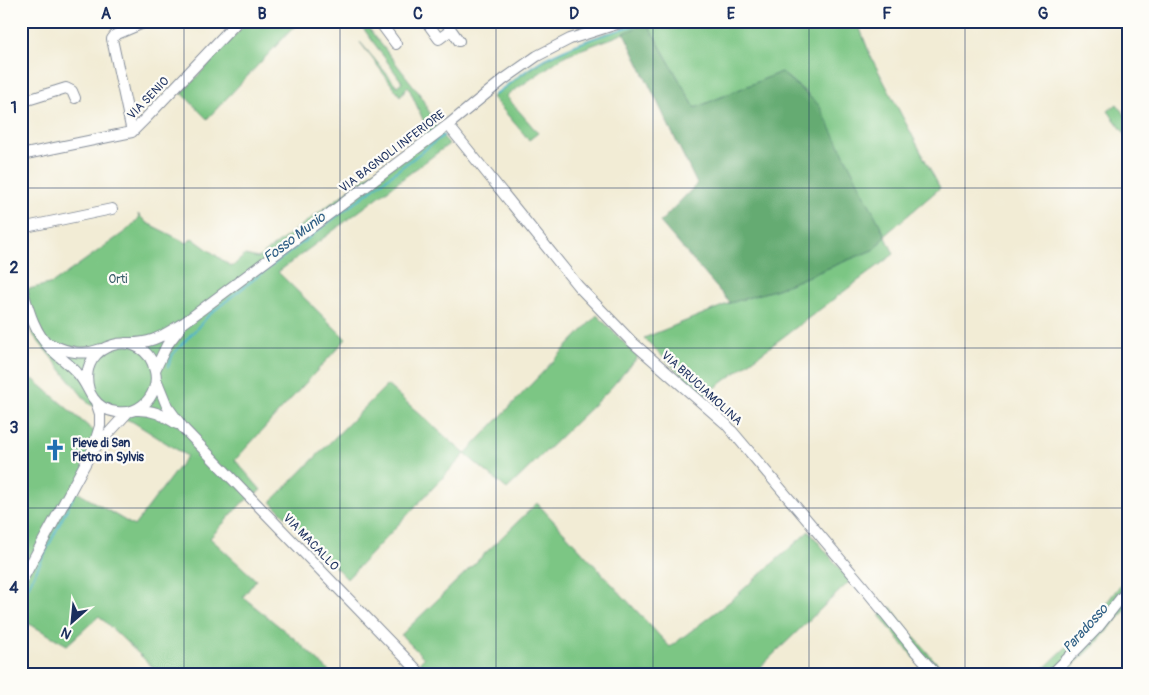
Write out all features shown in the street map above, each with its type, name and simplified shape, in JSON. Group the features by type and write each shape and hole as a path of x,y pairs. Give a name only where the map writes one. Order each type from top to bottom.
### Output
{"street":[{"path":"132,132 112,39 115,35 148,21"},
{"path":"379,21 396,44"},
{"path":"426,21 440,39 451,30"},
{"path":"445,21 459,41"},
{"name":"VIA BAGNOLI INFERIORE","path":"126,343 140,344 158,338 185,322 537,56 570,39 626,21"},
{"name":"VIA SENIO","path":"21,155 132,132 234,23"},
{"path":"21,102 66,88 72,91 75,98"},
{"name":"VIA BRUCIAMOLINA","path":"448,125 578,286 631,341 726,424 936,674"},
{"path":"21,228 112,209"},
{"path":"21,284 34,326 51,349 80,376 96,402 100,414 100,426 92,451 21,582"},
{"name":"VIA BAGNOLI INFERIORE","path":"156,374 166,345 185,322"},
{"path":"43,340 65,350 80,354 117,343 126,343 142,350 152,361 156,374 154,390 142,406 131,411 117,412 108,410 96,402"},
{"path":"89,390 86,378 89,366 96,354 109,345"},
{"name":"VIA MACALLO","path":"156,374 167,406 184,428 421,674"},
{"name":"VIA MACALLO","path":"131,411 151,410 162,414 184,428"},
{"path":"92,451 131,411"},
{"path":"1052,674 1099,626 1128,589"}],"green space":[{"path":"248,21 304,21 292,29 207,119 182,93"},
{"name":"Orti","path":"358,21 363,21 419,93 441,134 449,144 278,272 346,339 235,460 261,490 242,503 210,538 256,580 243,597 296,640 332,674 160,674 99,616 67,645 24,621 21,625 21,386 33,379 96,433 77,492 134,526 187,456 133,422 89,404 34,336 21,291 53,283 126,231 139,218 138,214 147,223 187,243 192,238 232,267 245,255 258,258 428,131 408,86 400,96 360,42 397,86 402,82"},
{"path":"653,21 857,21 871,57 940,188 885,235 808,94 781,72 695,108 647,23 566,55 506,96 538,133 529,140 492,97 543,61 572,46 603,34"},
{"path":"647,23 695,108 781,72 819,105 885,235 875,249 777,289 730,303 660,222 697,184 624,33"},
{"path":"1117,104 1128,119 1128,138 1108,111"},
{"path":"885,235 894,254 703,397 644,338 730,303 777,289 875,249"},
{"path":"597,315 638,357 608,391 507,489 465,454"},
{"path":"387,385 465,454 347,579 271,502"},
{"path":"537,503 670,647 729,602 809,531 850,581 753,674 408,674 424,658 401,635"},
{"path":"1128,575 1128,607 1094,646 1064,674 1038,674 1090,624"},
{"path":"891,607 946,674 930,674 909,652 879,615"}],"waterway":[{"name":"Fosso Munio","path":"494,95 544,59 569,47 648,21"},
{"name":"Fosso Munio","path":"168,367 173,354 210,314 444,135"},
{"name":"Fosso Munio","path":"21,601 79,485"}],"place":[{"name":"Pieve di San Pietro in Sylvis","path":"55,450"}],"water label":[{"name":"Paradosso","path":"1085,628"}]}
